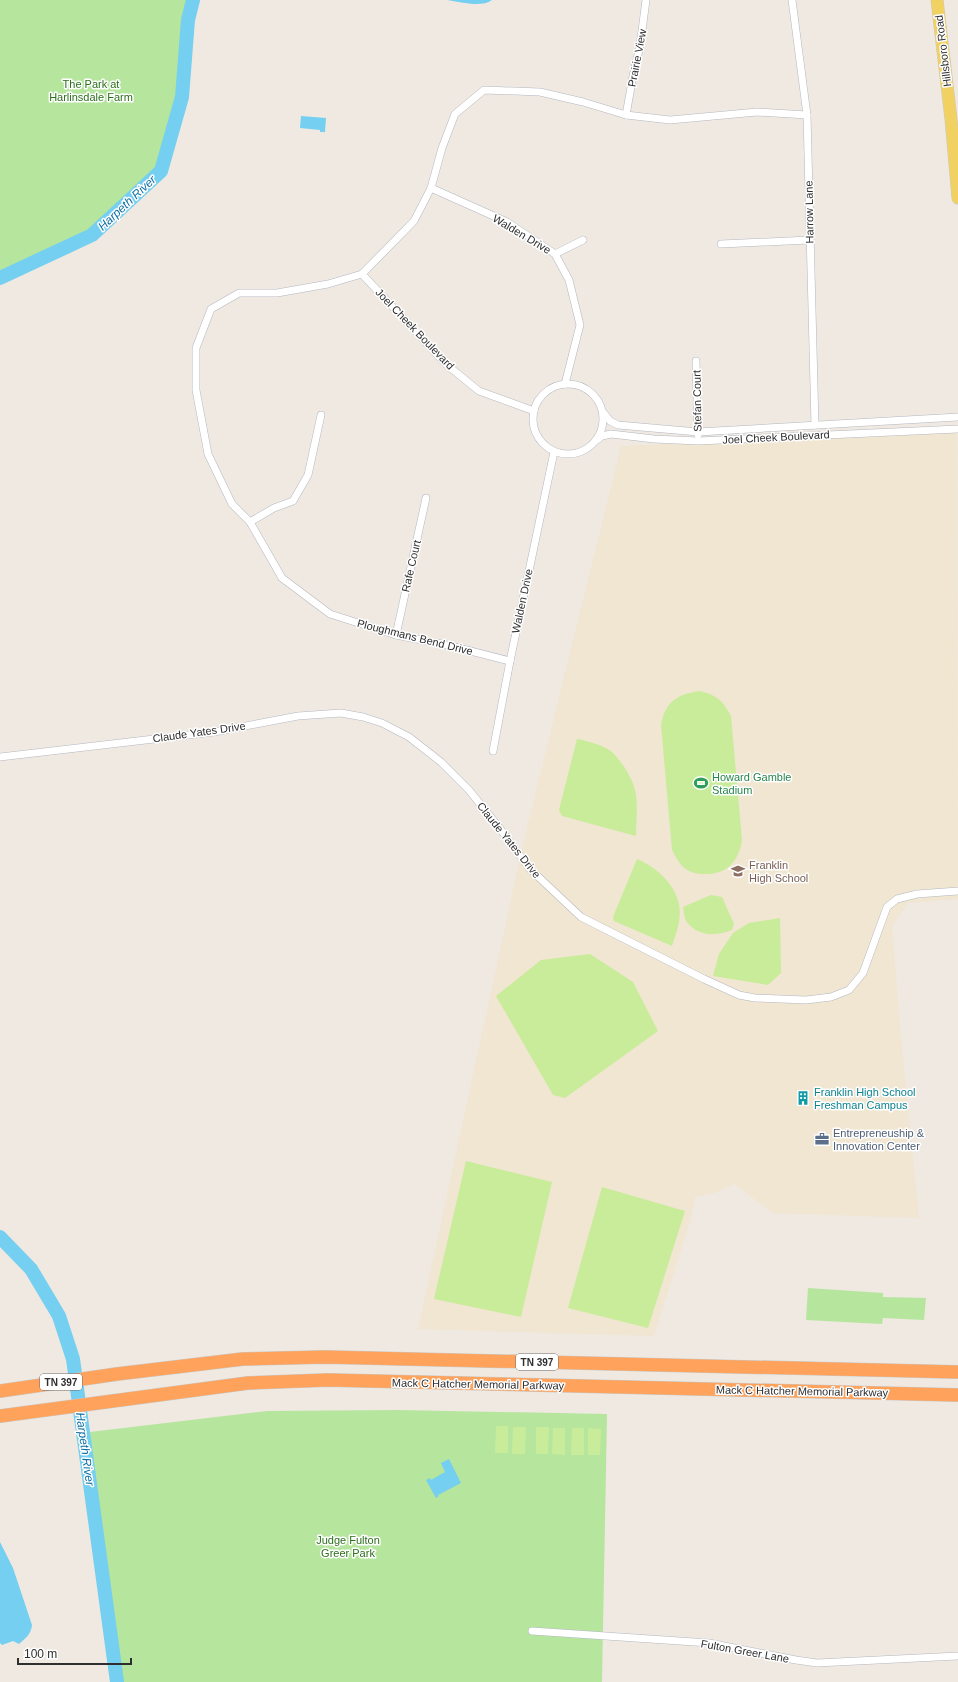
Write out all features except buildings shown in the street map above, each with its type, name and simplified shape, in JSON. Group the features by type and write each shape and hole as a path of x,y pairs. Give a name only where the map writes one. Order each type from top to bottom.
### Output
{"highway":[{"name":"Mack C Hatcher Memorial Parkway","path":"2,1390 243,1359 325,1357 958,1372"},
{"name":"Mack C Hatcher Memorial Parkway","path":"4,1415 248,1383 328,1380 958,1395"}],"main road":[{"name":"Hillsboro Road","path":"937,0 951,119 958,198"}],"street":[{"name":"Prairie View","path":"626,115 632,76 640,46 646,0"},
{"name":"Harrow Lane","path":"792,0 807,115 809,240 815,425"},
{"name":"Ploughmans Bend Drive","path":"510,662 447,645 396,635 330,614 282,578 250,522 232,504 208,454 196,390 196,348 211,309 238,293 277,293 328,284 362,274 414,221 431,188 442,148 455,114 484,90 540,92 583,102 626,115 670,120 757,112 807,115"},
{"name":"Walden Drive","path":"431,188 507,222 555,254 569,280 580,324 565,384"},
{"path":"555,254 583,240"},
{"path":"721,244 809,240"},
{"name":"Joel Cheek Boulevard","path":"362,274 447,365 479,390 534,411"},
{"name":"Stefan Court","path":"696,361 698,441"},
{"path":"565,384 575,384 585,388 597,398 603,412 603,429 597,440 587,449 574,454 554,452 544,445 536,435 533,424 536,403 543,394 554,387 565,384"},
{"name":"Joel Cheek Boulevard","path":"603,412 610,421 618,425 698,432 958,417"},
{"path":"250,522 274,508 293,500 308,475 321,415"},
{"path":"922,419 924,430"},
{"name":"Joel Cheek Boulevard","path":"597,440 602,436 611,434 654,439 698,441 958,429"},
{"name":"Walden Drive","path":"493,751 554,452"},
{"name":"Rafe Court","path":"396,635 426,498"},
{"name":"Claude Yates Drive","path":"0,757 214,732 298,716 341,713 363,717 382,723 409,737 441,762 469,790 530,869 581,917 704,979 740,995 756,998 806,1000 832,997 849,990 863,973 887,907 896,899 917,894 958,891"},
{"name":"Fulton Greer Lane","path":"532,1631 709,1643 817,1663 958,1656"}],"shaded area":[{"name":"Franklin High School","path":"957,432 958,899 908,903 892,926 900,1026 919,1218 773,1213 734,1184 715,1193 695,1197 691,1218 654,1336 418,1329 523,844 621,446"}],"green space":[{"name":"The Park at Harlinsdale Farm","path":"0,0 193,0 188,20 182,97 161,171 92,235 0,278"},
{"name":"Howard Gamble Stadium","path":"700,691 719,699 731,716 742,840 741,847 732,864 722,871 708,874 691,872 686,869 679,862 672,850 661,725 666,710 673,700 685,694"},
{"path":"577,739 604,747 612,752 624,766 635,789 637,810 636,836 562,816 559,810"},
{"path":"637,859 655,869 669,883 675,892 680,911 672,946 614,921 613,917"},
{"path":"711,895 722,897 734,924 732,930 714,934 702,933 691,927 686,921 683,907"},
{"path":"780,918 781,973 768,985 713,976 719,954 733,933 749,923"},
{"path":"590,954 633,982 658,1031 565,1098 553,1095 496,996 541,960"},
{"path":"466,1161 552,1182 521,1317 434,1299"},
{"path":"602,1187 685,1211 648,1328 568,1308"},
{"path":"808,1288 883,1293 883,1297 926,1298 924,1320 883,1318 882,1324 806,1320"},
{"name":"Judge Fulton Greer Park","path":"398,1410 607,1414 602,1682 117,1682 100,1568 90,1432 267,1411"},
{"path":"496,1426 508,1426 508,1453 495,1453"},
{"path":"513,1427 526,1427 525,1454 512,1454"},
{"path":"536,1427 549,1427 548,1454 536,1454"},
{"path":"553,1428 565,1428 565,1455 552,1454"},
{"path":"572,1428 584,1428 584,1455 571,1455"},
{"path":"588,1428 601,1429 600,1455 588,1455"}],"water":[{"path":"447,0 492,0 482,4 477,4"},
{"path":"301,116 326,118 325,132 300,128"},
{"path":"449,1459 461,1483 438,1495 439,1496 436,1498 426,1480 430,1478 431,1480 445,1472 441,1463"},
{"path":"0,1542 13,1568 32,1625 26,1638 19,1644 13,1641 2,1645 0,1643"}],"waterway":[{"name":"Harpeth River","path":"0,278 92,235 161,171 182,97 188,20 193,0"},
{"name":"Harpeth River","path":"0,1237 31,1269 59,1316 73,1359 117,1682"}],"place":[{"name":"Howard Gamble Stadium","path":"701,783"},
{"name":"Franklin High School","path":"738,871"},
{"name":"Franklin High School Freshman Campus","path":"803,1098"},
{"name":"Entrepreneuship & Innovation Center","path":"822,1139"}]}
